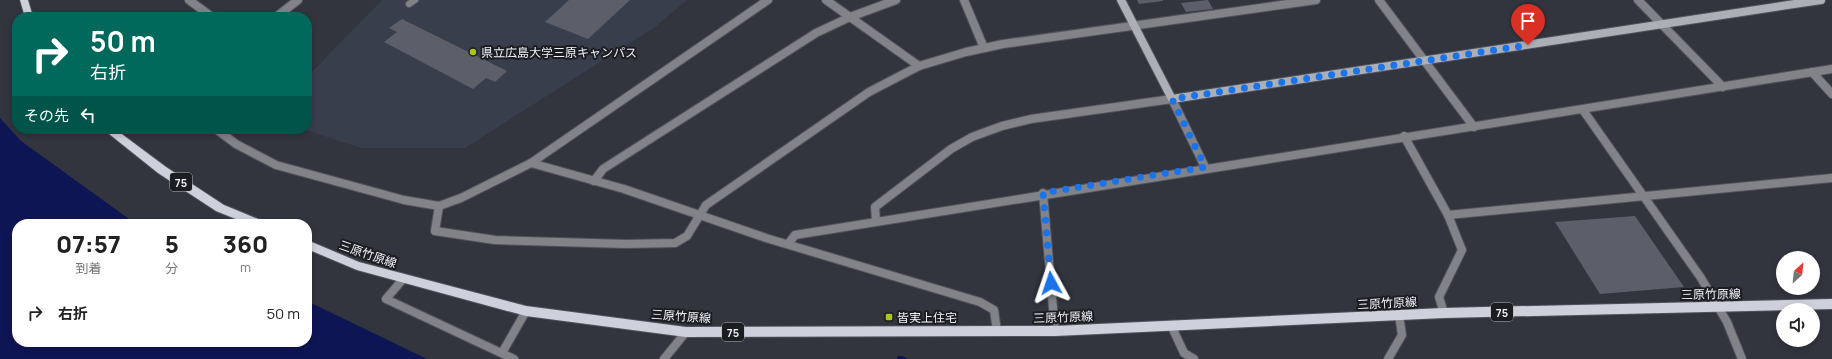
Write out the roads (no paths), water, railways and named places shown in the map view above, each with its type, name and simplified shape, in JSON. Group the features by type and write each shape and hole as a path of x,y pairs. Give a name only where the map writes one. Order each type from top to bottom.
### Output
{"main road":[{"path":"24,0 28,12"},
{"name":"75","path":"115,134 162,170 220,208 247,219"},
{"name":"三原竹原線","path":"312,246 357,266 526,312 686,332 1056,330 1444,313 1832,304"}],"street":[{"path":"189,0 205,12"},
{"path":"282,12 298,0"},
{"path":"223,134 236,144 276,165 404,200 439,206 461,198 532,163 768,0"},
{"path":"826,0 919,66"},
{"path":"594,181 603,169 816,33 850,17 896,0"},
{"path":"964,0 984,48"},
{"path":"1122,0 1205,167"},
{"path":"439,206 435,231 495,240 626,244 675,243 687,236 706,206 869,92 919,66 984,48 1316,0"},
{"path":"1379,0 1423,61 1474,127"},
{"path":"1638,0 1723,87"},
{"path":"876,221 875,207 951,149 972,137 1002,126 1031,120 1821,0"},
{"path":"788,244 795,234 1205,167 1583,110 1832,69"},
{"path":"1812,72 1832,94"},
{"path":"1583,110 1701,278 1727,322 1742,359"},
{"path":"1404,136 1448,215 1462,250 1439,297 1444,313"},
{"path":"532,163 624,190 699,216 788,244 980,302 994,310 997,331"},
{"path":"1448,215 1832,178"},
{"path":"1043,193 1056,330"},
{"path":"403,279 386,299 514,359"},
{"path":"502,353 526,312"},
{"path":"1388,359 1402,335 1399,315"},
{"path":"1171,325 1184,354 1194,359"},
{"path":"664,359 686,332"}],"lane":[{"path":"409,4 415,0"}],"waterway":[{"path":"899,358 904,359"}],"place":[{"name":"県立広島大学三原キャンパス","path":"473,52"},
{"name":"皆実上住宅","path":"889,317"}]}
